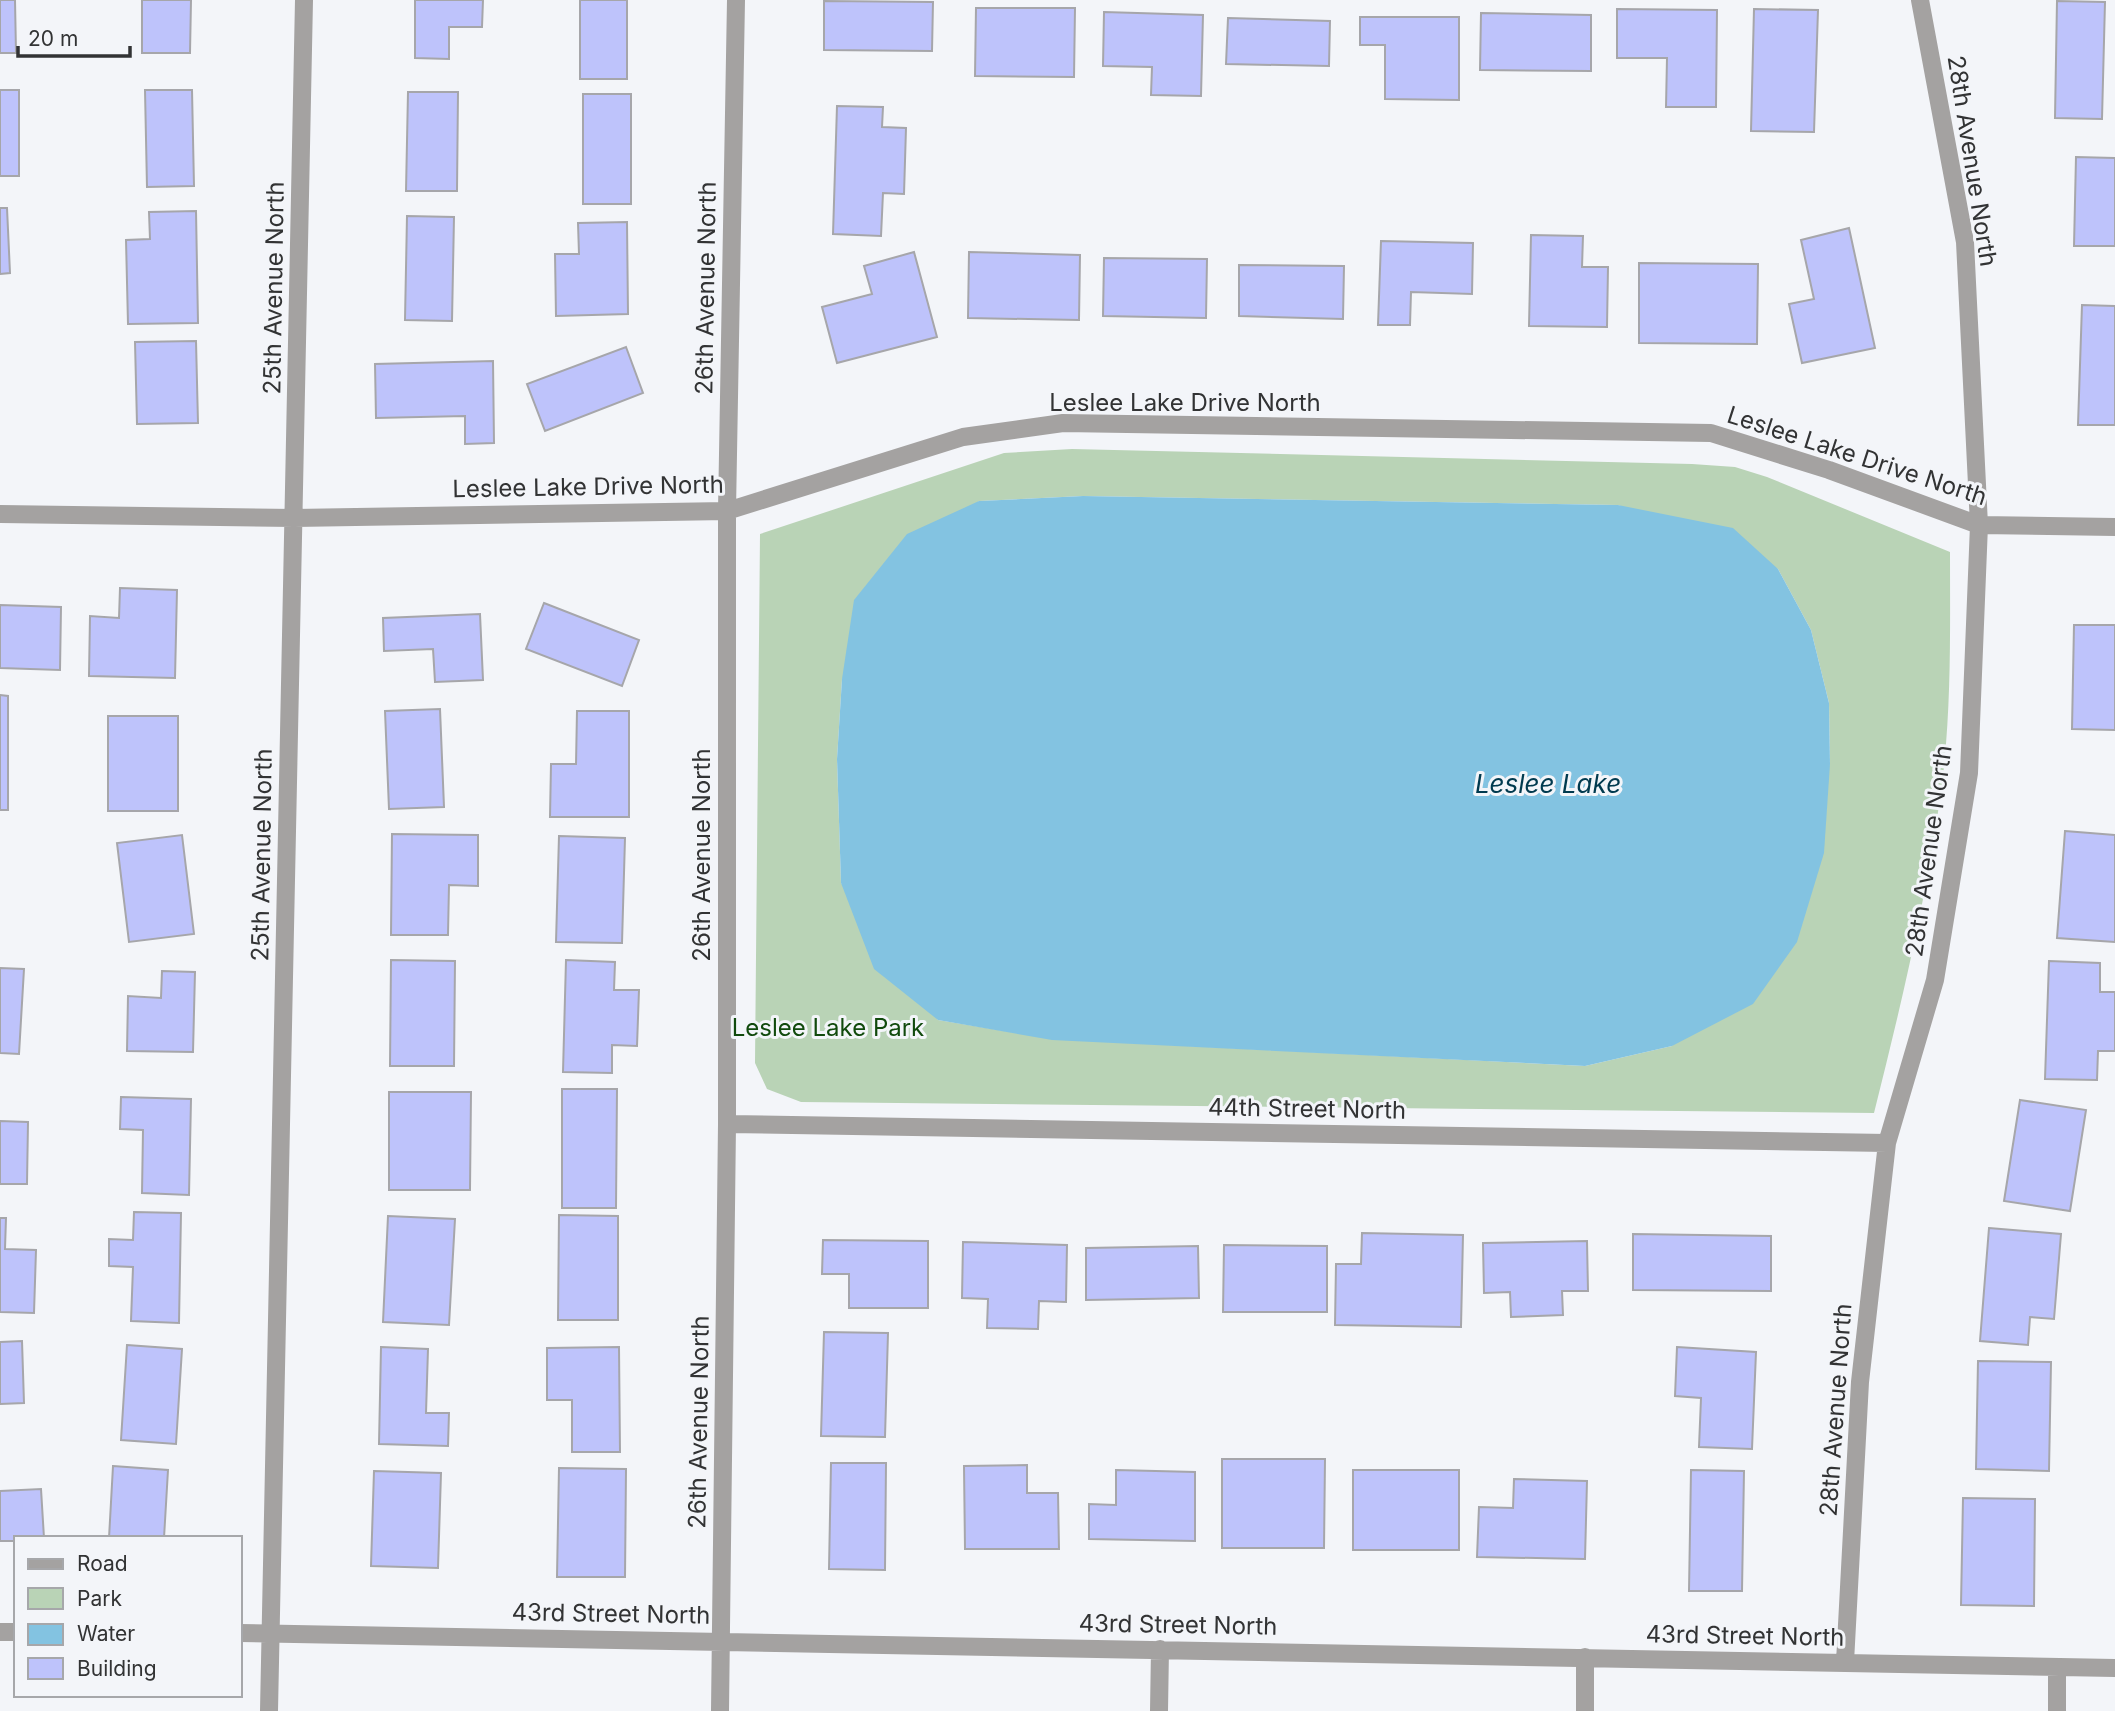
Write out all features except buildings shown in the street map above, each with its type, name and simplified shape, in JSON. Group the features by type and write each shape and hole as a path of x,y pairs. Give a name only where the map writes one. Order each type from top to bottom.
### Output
{"street":[{"name":"25th Avenue North","path":"269,1711 304,0"},
{"name":"26th Avenue North","path":"720,1711 727,1124 727,511 736,0"},
{"name":"28th Avenue North","path":"1845,1662 1860,1382 1887,1143 1935,980 1969,773 1979,525 1965,242 1920,0"},
{"name":"Leslee Lake Drive North","path":"0,514 294,518 727,511 963,437 1063,424 1711,433 1829,470 1979,525 2115,527"},
{"name":"44th Street North","path":"727,1124 1887,1143"},
{"name":"43rd Street North","path":"242,1633 2115,1668"},
{"path":"1159,1711 1160,1649"},
{"path":"1585,1657 1585,1711"},
{"path":"2057,1667 2057,1711"}],"green space":[{"name":"Leslee Lake Park","path":"1072,449 1735,467 1767,477 1950,552 1949,682 1943,780 1918,926 1874,1113 801,1102 767,1089 755,1063 760,534 1004,453","holes":["1083,496 1618,505 1778,569 1811,630 1829,703 1830,764 1672,1046 1585,1066 1052,1039 938,1020 841,883 837,759 842,679 979,501"]}],"water":[{"name":"Leslee Lake","path":"1083,496 1618,505 1733,528 1778,569 1811,630 1829,703 1830,764 1824,853 1797,942 1753,1004 1672,1046 1585,1066 1052,1040 938,1020 874,969 841,883 837,759 842,679 854,600 907,534 979,501"}]}
